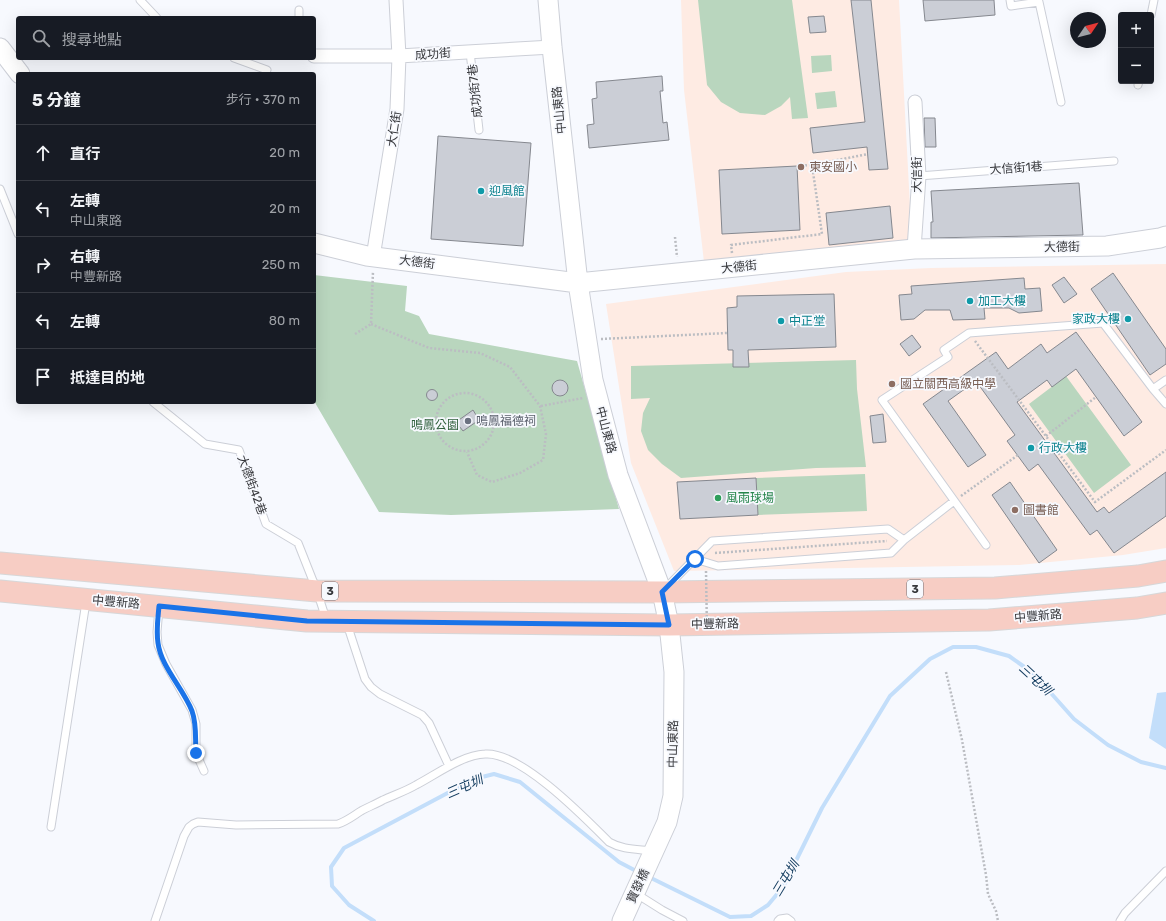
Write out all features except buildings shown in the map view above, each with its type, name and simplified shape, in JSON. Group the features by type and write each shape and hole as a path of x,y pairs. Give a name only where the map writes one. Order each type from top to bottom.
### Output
{"main road":[{"name":"3","path":"0,563 317,591 662,592 995,588 1138,576 1166,571"},
{"name":"中豐新路","path":"0,591 307,621 347,622 669,625 989,620 1137,608 1166,603"}],"street":[{"name":"大仁街","path":"373,256 397,109 399,56 396,0"},
{"name":"中山東路","path":"548,0 578,284 593,380 618,475 662,592 669,625 674,672 673,796 667,822 655,851"},
{"name":"成功街","path":"316,56 399,56 552,47"},
{"path":"0,48 18,72"},
{"name":"大信街","path":"914,249 919,176 915,102"},
{"name":"大德街","path":"316,243 373,256 578,284 914,249 1107,246 1166,236"},
{"name":"寶發橋","path":"622,921 655,851"}],"lane":[{"path":"140,0 155,16"},
{"path":"1010,0 1010,6 1039,2 1061,102"},
{"path":"1152,12 1154,0"},
{"path":"299,10 299,16"},
{"name":"成功街7巷","path":"470,52 479,130"},
{"path":"240,60 267,70"},
{"name":"大信街1巷","path":"919,176 1114,160"},
{"path":"0,189 16,229"},
{"path":"986,546 882,400 948,357 944,350 969,333 1102,323 1166,404"},
{"path":"1153,389 1166,380"},
{"name":"大德街42巷","path":"155,404 205,444 239,450 266,524 298,543 317,591 326,621"},
{"path":"695,559 718,566 891,553 904,540 954,500"},
{"path":"662,592 712,541 888,529 904,540"},
{"path":"51,827 87,599"},
{"path":"159,606 157,632 158,644 166,664 192,710 196,724 196,753 204,771"},
{"path":"347,622 366,679 371,687 386,698 422,715 429,724 449,766"},
{"path":"155,921 184,836 189,827 193,824 198,822 206,822 236,825 338,824 346,822 371,806 416,786 449,766 467,758 485,754 496,755 516,763 562,796 609,842 617,847 655,851"},
{"path":"1120,921 1125,913 1166,871"},
{"path":"635,893 683,921"},
{"path":"778,921 780,919 787,918 791,921"}],"path":[{"path":"797,166 868,154"},
{"path":"733,267 731,245 822,234 812,164"},
{"path":"675,237 679,273"},
{"path":"372,324 373,256"},
{"path":"355,334 372,324"},
{"path":"372,324 430,348 480,353 510,368 540,406 546,434 543,460 520,473 492,482 477,475 467,452"},
{"path":"587,340 727,333"},
{"path":"969,333 1095,502 1166,450"},
{"path":"466,393 475,395 484,400 491,407 494,417 495,427 492,436 486,444 477,450 467,452 458,451 449,447 442,441 436,423 437,414 441,405 448,398 456,394 466,393"},
{"path":"540,406 597,395"},
{"path":"1046,436 1096,398"},
{"path":"954,500 1018,455"},
{"path":"695,559 715,553 904,540"},
{"path":"706,571 707,631"},
{"path":"946,672 963,747 986,875 988,894 996,911 998,921"}],"shaded area":[{"name":"東安國小","path":"681,0 899,0 912,244 704,262 684,90"},
{"name":"國立關西高級中學","path":"1166,264 1166,548 1123,555 1019,565 674,571 631,463 606,304 846,272 931,268"}],"green space":[{"path":"698,0 792,0 808,118 792,119 790,97 781,106 765,115 740,113 721,102 707,85"},
{"path":"831,55 832,71 812,73 811,56"},
{"path":"835,91 837,107 817,109 815,93"},
{"name":"鳴鳳公園","path":"316,275 407,286 405,311 419,316 429,334 577,361 619,509 451,515 379,512 316,404"},
{"path":"856,360 857,389 866,467 816,468 681,478 662,464 648,450 641,431 643,413 650,398 631,399 631,366"},
{"path":"1066,376 1131,465 1094,493 1029,404"},
{"path":"865,474 867,511 758,515 756,478"}],"water":[{"path":"1166,692 1166,749 1149,738 1157,693"}],"waterway":[{"name":"三屯圳","path":"647,876 730,917 751,916 768,905 783,887 822,808 890,696 930,659 953,647 976,647 1009,656 1033,673 1074,719 1108,745 1141,762 1166,768"},
{"name":"三屯圳","path":"374,921 349,905 332,886 331,867 344,848 474,779 494,774 520,782 619,862 640,873"}],"place":[{"name":"東安國小","path":"801,167"},
{"name":"迎風館","path":"481,191"},
{"name":"加工大樓","path":"970,301"},
{"name":"家政大樓","path":"1128,319"},
{"name":"中正堂","path":"781,321"},
{"name":"國立關西高級中學","path":"892,384"},
{"name":"鳴鳳福德祠","path":"468,421"},
{"name":"行政大樓","path":"1031,448"},
{"name":"風雨球場","path":"718,498"},
{"name":"圖書館","path":"1015,510"}],"route":[{"path":"196,753 196,724 192,710 166,664 158,644 157,632 159,606 307,621 669,625 662,592 695,559"}]}
